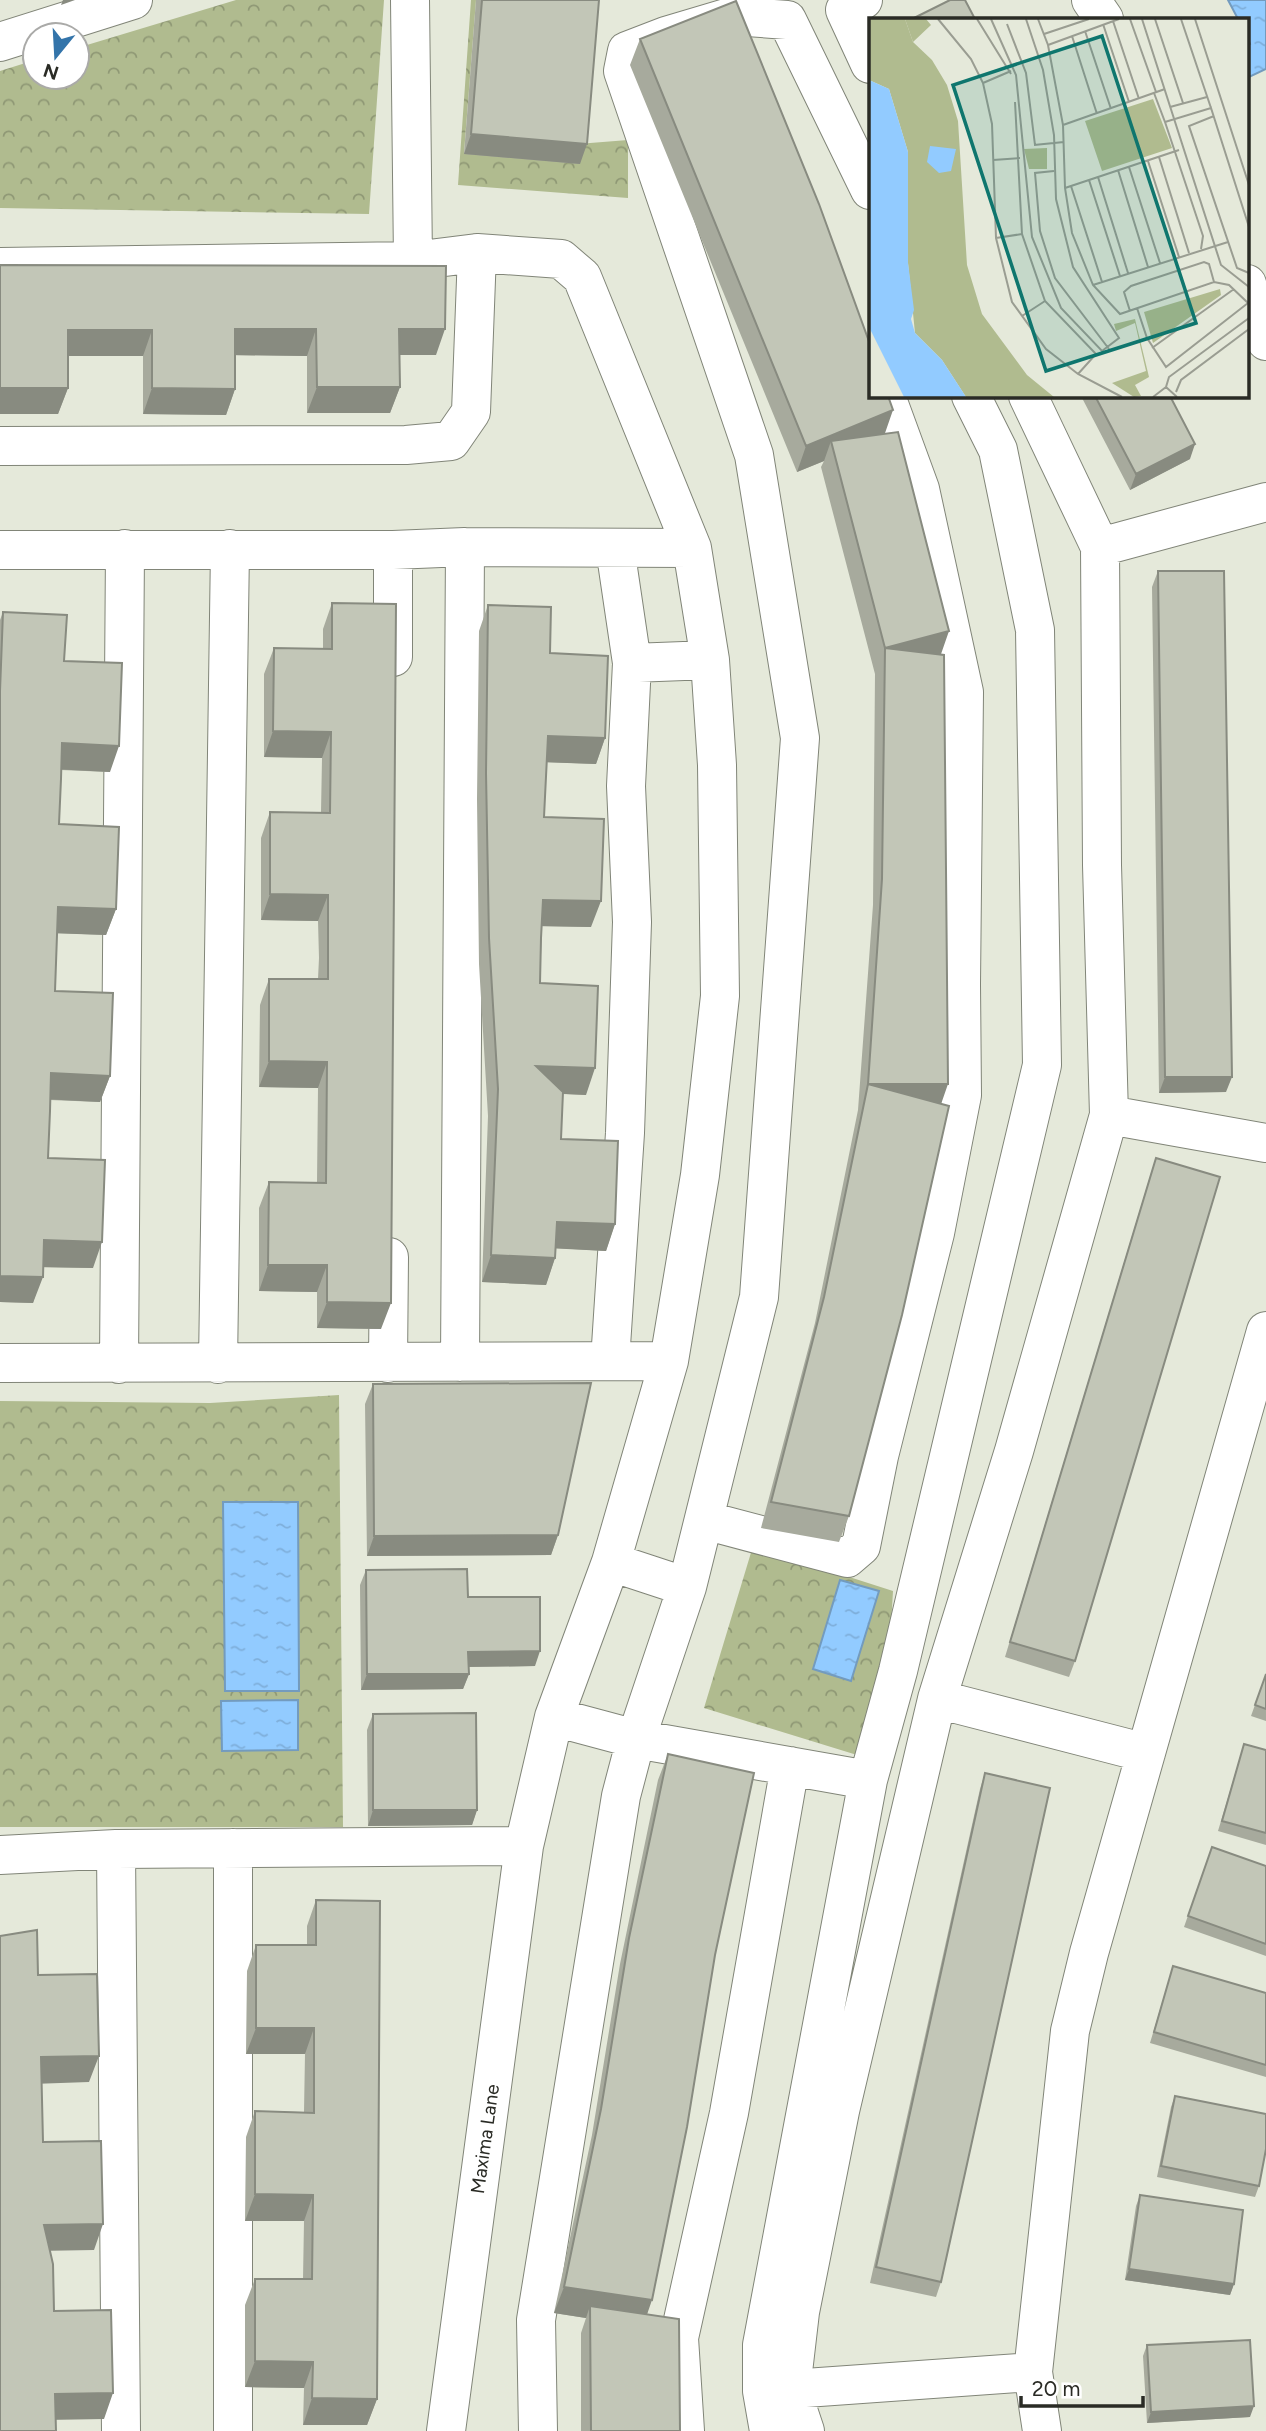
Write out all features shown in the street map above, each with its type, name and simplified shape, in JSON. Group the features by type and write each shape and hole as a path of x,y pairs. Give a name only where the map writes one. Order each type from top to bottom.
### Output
{"street":[{"path":"0,42 133,0"},
{"path":"410,0 413,261"},
{"path":"863,0 845,10 869,62"},
{"path":"1091,0 1103,18"},
{"path":"733,16 749,54"},
{"path":"538,2431 536,2320 621,1796 636,1739 687,1587 759,1297 800,738 754,455 623,71 627,51 733,16 787,20 869,188"},
{"path":"0,446 406,445 451,441 471,412 477,254"},
{"name":"Maxima Lane","path":"0,267 413,261 477,254 561,259 582,278 692,548 710,660 717,765 720,996 700,1175 669,1361 611,1562 554,1717 524,1846 446,2431"},
{"path":"1248,287 1266,341"},
{"path":"704,1520 847,1558 861,1546 879,1456 936,1233 962,1095 964,692 920,489 886,397"},
{"path":"769,2431 762,2391 762,2345 868,1780 898,1671 1042,1065 1035,630 998,450 972,397"},
{"path":"805,2431 792,2389 800,2312 840,2111 937,1699 1014,1451 1109,1115 1102,865 1100,547 1028,397"},
{"path":"1100,547 1266,502"},
{"path":"460,1362 465,547"},
{"path":"610,1361 625,1133 632,935 626,786 632,663 615,548"},
{"path":"0,550 692,548"},
{"path":"119,1364 125,549"},
{"path":"218,1364 230,549"},
{"path":"392,688 393,550"},
{"path":"632,663 710,660"},
{"path":"1109,1115 1266,1143"},
{"path":"388,1363 389,1225"},
{"path":"1042,2431 1033,2372 1070,2031 1089,1953 1266,1331"},
{"path":"0,1363 669,1361"},
{"path":"611,1562 687,1587"},
{"path":"937,1699 1146,1753"},
{"path":"554,1717 636,1739 868,1780"},
{"path":"685,2431 679,2338 729,2113 790,1766"},
{"path":"0,1854 116,1849 524,1846"},
{"path":"233,1848 233,2431"},
{"path":"116,1849 121,2431"},
{"path":"792,2389 1033,2372"}],"green space":[{"path":"236,0 384,0 369,214 0,208 0,71 21,64 21,91 91,91 91,44"},
{"path":"471,0 476,0 464,153 628,140 628,198 458,185"},
{"path":"339,1395 343,1827 0,1827 0,1401 210,1403"},
{"path":"753,1546 893,1591 883,1763 704,1708"}],"water":[{"path":"1228,0 1266,0 1266,69 1248,78 1248,18 1237,18"},
{"path":"223,1502 298,1502 299,1691 225,1691"},
{"path":"840,1580 879,1591 851,1681 813,1669"},
{"path":"298,1700 298,1750 222,1751 221,1701"}],"building":[{"path":"482,0 599,0 587,144 471,134"},
{"path":"950,0 965,0 974,18 914,18"},
{"path":"736,1 819,204 869,342 869,397 888,397 893,410 806,446 640,39"},
{"path":"0,265 446,266 445,329 399,329 400,387 317,387 316,329 235,329 235,389 152,388 152,330 68,330 68,388 0,388"},
{"path":"1096,397 1171,397 1195,444 1136,474"},
{"path":"898,432 949,631 885,648 831,441"},
{"path":"1158,571 1224,571 1232,1077 1165,1077"},
{"path":"332,603 396,604 391,1303 327,1302 327,1265 268,1265 269,1182 326,1183 327,1062 269,1061 269,979 328,979 328,895 270,894 270,812 330,813 331,732 273,731 274,648 332,649"},
{"path":"488,605 551,607 550,653 608,656 605,738 548,736 544,817 604,819 601,901 543,900 541,938 540,983 598,986 595,1068 536,1066 563,1092 561,1139 618,1141 615,1224 557,1222 555,1258 491,1255 498,1089 489,938 486,773"},
{"path":"3,612 67,615 64,661 122,663 119,746 62,743 59,824 119,827 116,909 58,907 55,991 113,993 110,1076 51,1073 48,1158 105,1160 102,1242 44,1240 43,1277 0,1276 0,691"},
{"path":"885,648 944,655 948,1084 868,1084 882,879"},
{"path":"868,1084 949,1106 902,1315 849,1516 771,1502 824,1297"},
{"path":"1156,1158 1220,1177 1075,1661 1010,1642"},
{"path":"591,1383 558,1535 374,1536 373,1384"},
{"path":"467,1569 468,1597 540,1597 540,1651 468,1652 469,1674 367,1674 366,1570"},
{"path":"1266,1674 1266,1709 1255,1705"},
{"path":"476,1713 477,1810 373,1810 373,1714"},
{"path":"1244,1744 1266,1750 1266,1833 1222,1821"},
{"path":"668,1754 754,1773 715,1955 687,2127 652,2300 564,2287 601,2109 629,1938"},
{"path":"985,1773 1050,1788 941,2282 876,2267"},
{"path":"1212,1847 1266,1866 1266,1944 1188,1916"},
{"path":"316,1900 380,1901 377,2399 312,2398 313,2362 255,2361 255,2279 312,2279 313,2195 255,2194 255,2111 314,2113 314,2028 256,2028 256,1945 316,1945"},
{"path":"37,1930 38,1975 97,1974 99,2056 41,2057 43,2142 101,2141 103,2224 44,2225 53,2264 54,2311 111,2310 113,2393 55,2394 56,2431 0,2431 0,1936"},
{"path":"1173,1966 1266,1993 1266,2065 1154,2032"},
{"path":"1175,2096 1266,2114 1266,2149 1259,2186 1161,2166"},
{"path":"1140,2195 1243,2210 1234,2284 1129,2269"},
{"path":"590,2306 679,2319 680,2431 591,2431"},
{"path":"1250,2340 1254,2406 1151,2412 1147,2345"}]}
